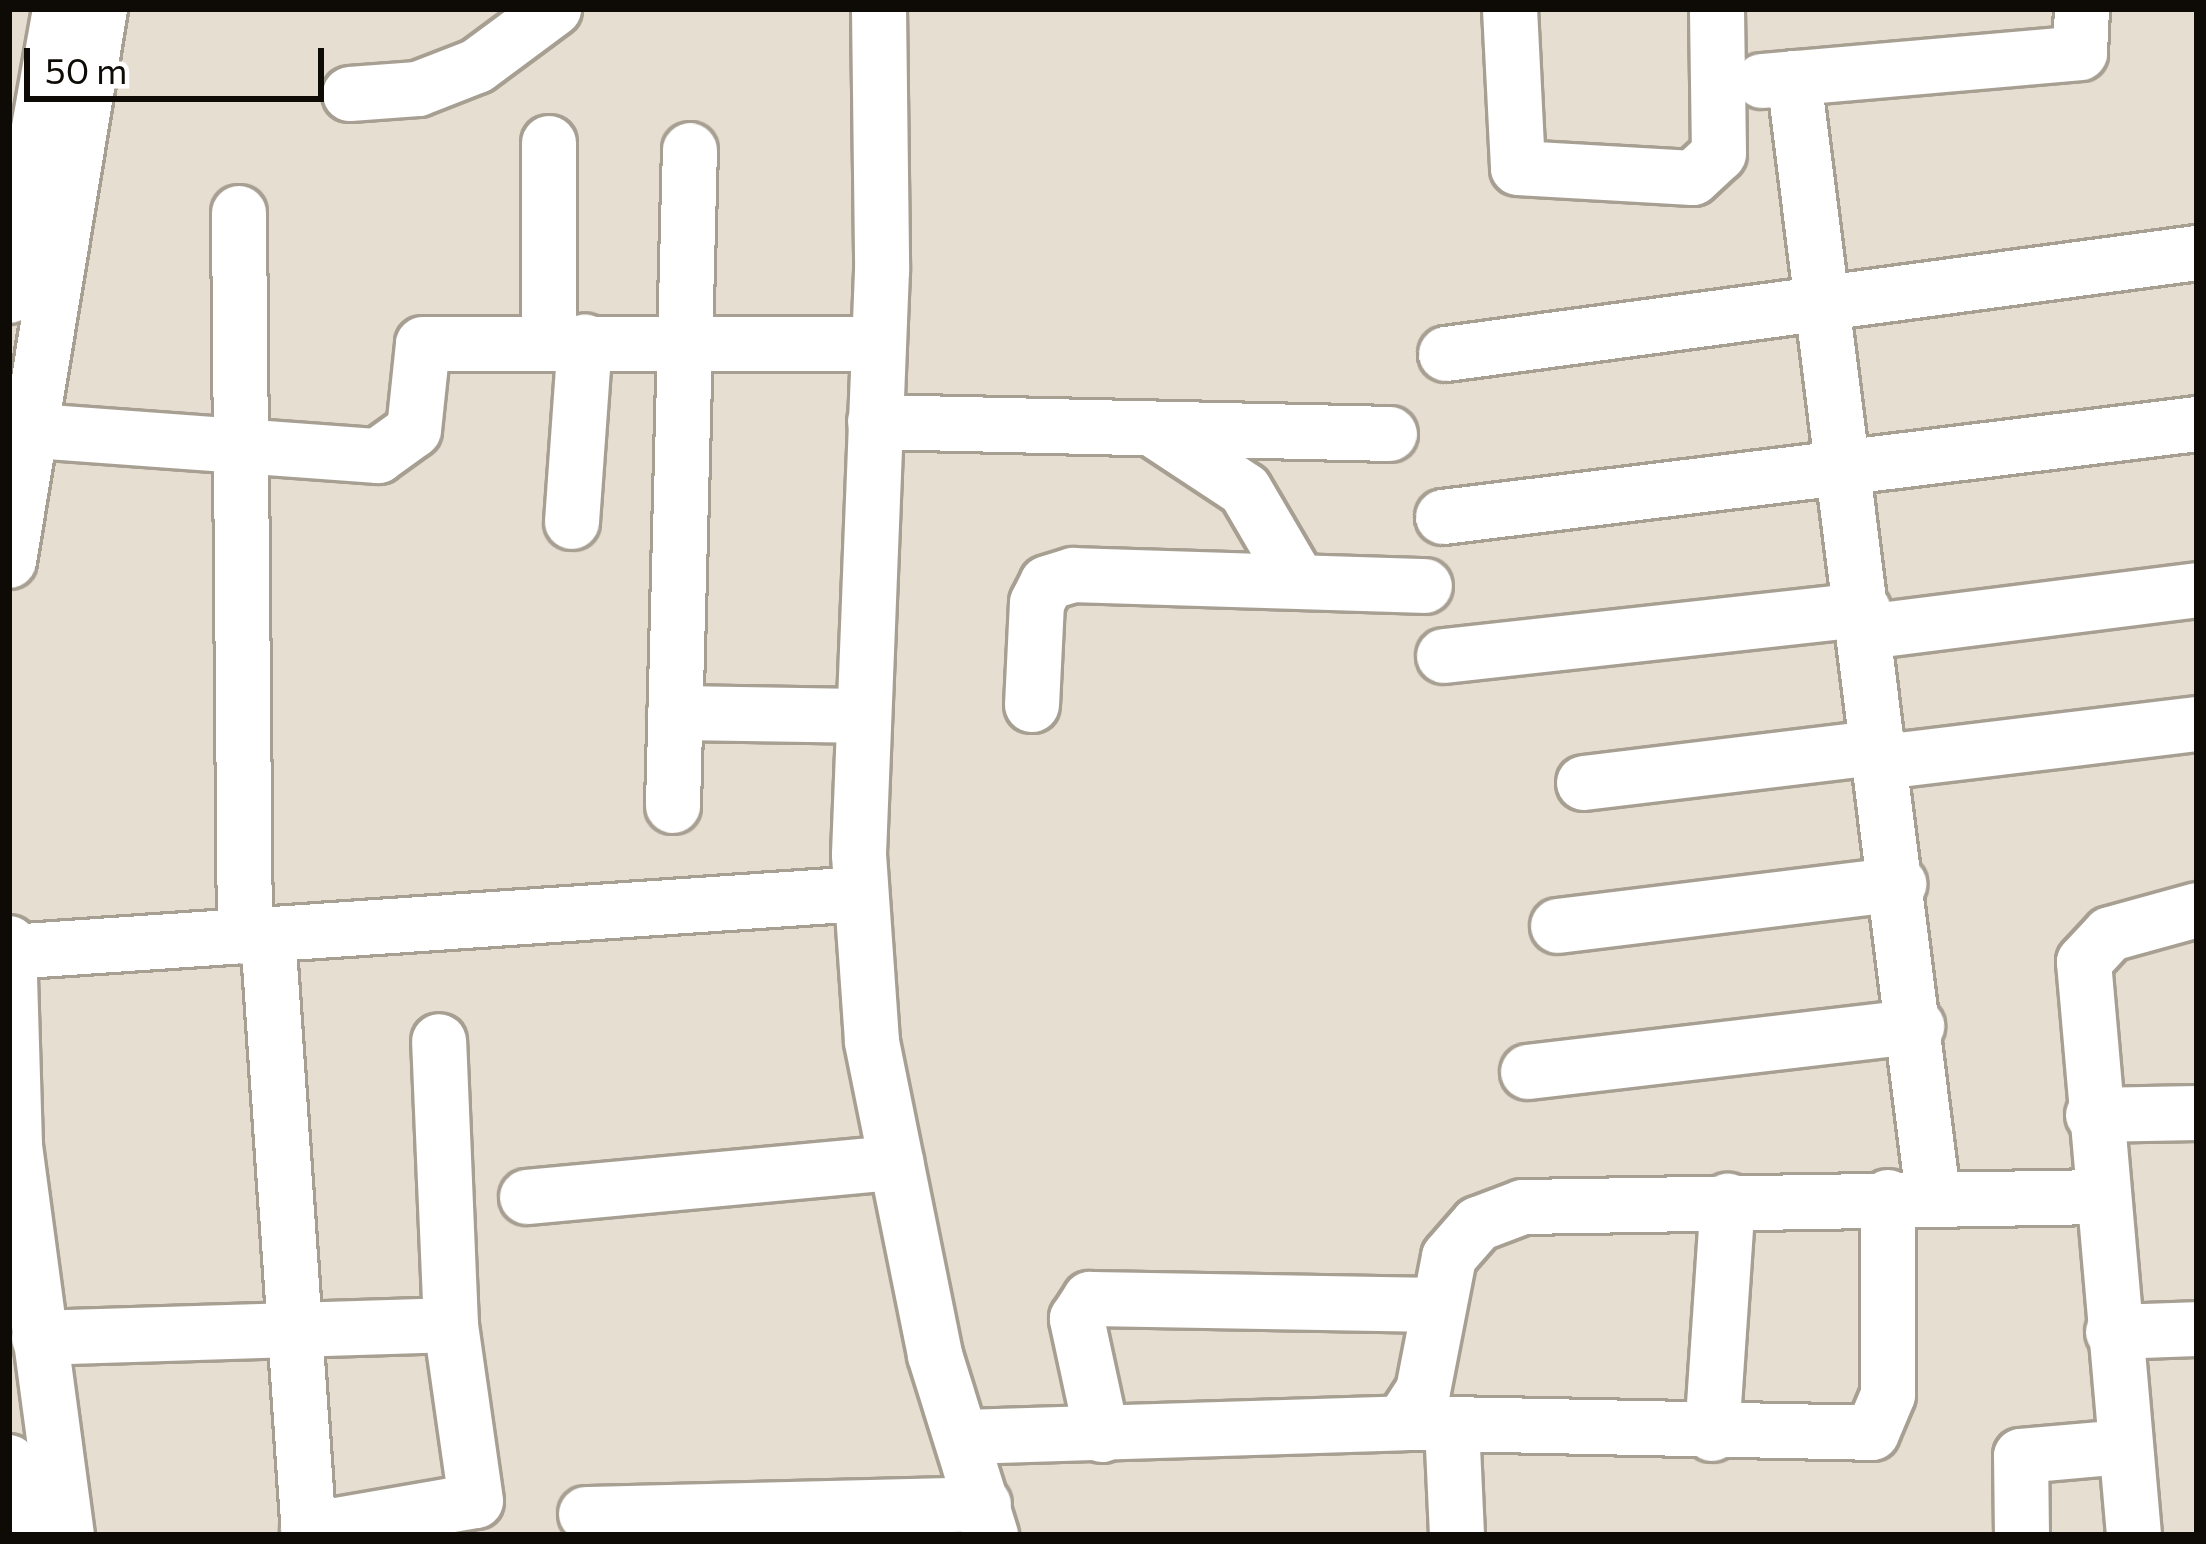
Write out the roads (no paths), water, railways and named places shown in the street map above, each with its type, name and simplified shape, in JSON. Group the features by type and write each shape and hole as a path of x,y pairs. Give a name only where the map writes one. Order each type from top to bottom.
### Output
{"street":[{"path":"9,296 60,9"},
{"path":"9,561 35,431 100,9"},
{"path":"350,94 418,89 477,66 554,9"},
{"path":"586,1514 988,1519 968,1437 934,1355 872,1042 861,894 878,344 879,9"},
{"path":"1510,9 1514,150 1534,176 1709,170 1718,85 1717,9"},
{"path":"1718,85 2080,53 2082,9"},
{"path":"968,1437 1427,1424 1855,1438 1886,1416 1911,1197 1917,1026 1794,78"},
{"path":"549,143 567,341 572,522"},
{"path":"674,806 690,150"},
{"path":"239,213 239,444 256,936 295,1330 309,1532 476,1501 451,1325 440,1041"},
{"path":"1446,354 2197,253"},
{"path":"35,431 378,456 414,430 423,344 878,344"},
{"path":"875,422 1390,434"},
{"path":"1443,517 2197,424"},
{"path":"1149,429 1245,490 1297,578"},
{"path":"1032,705 1047,583 1297,578 1425,586"},
{"path":"1444,656 2197,590"},
{"path":"675,713 863,716"},
{"path":"1584,783 2197,724"},
{"path":"1558,926 1899,884"},
{"path":"10,952 861,894"},
{"path":"2134,1535 2122,1448 2084,962 2110,934 2197,910"},
{"path":"9,944 15,1146 67,1535"},
{"path":"1528,1072 1917,1026"},
{"path":"2093,1115 2197,1113"},
{"path":"527,1197 896,1163"},
{"path":"1457,1535 1427,1424 1423,1391 1449,1257 1478,1224 1522,1207 2101,1197"},
{"path":"1712,1434 1728,1201"},
{"path":"1102,1435 1077,1319 1090,1299 1439,1305"},
{"path":"39,1338 451,1325"},
{"path":"2113,1332 2197,1329"},
{"path":"2022,1535 2021,1456 2122,1448"},
{"path":"9,1462 19,1535"}]}
